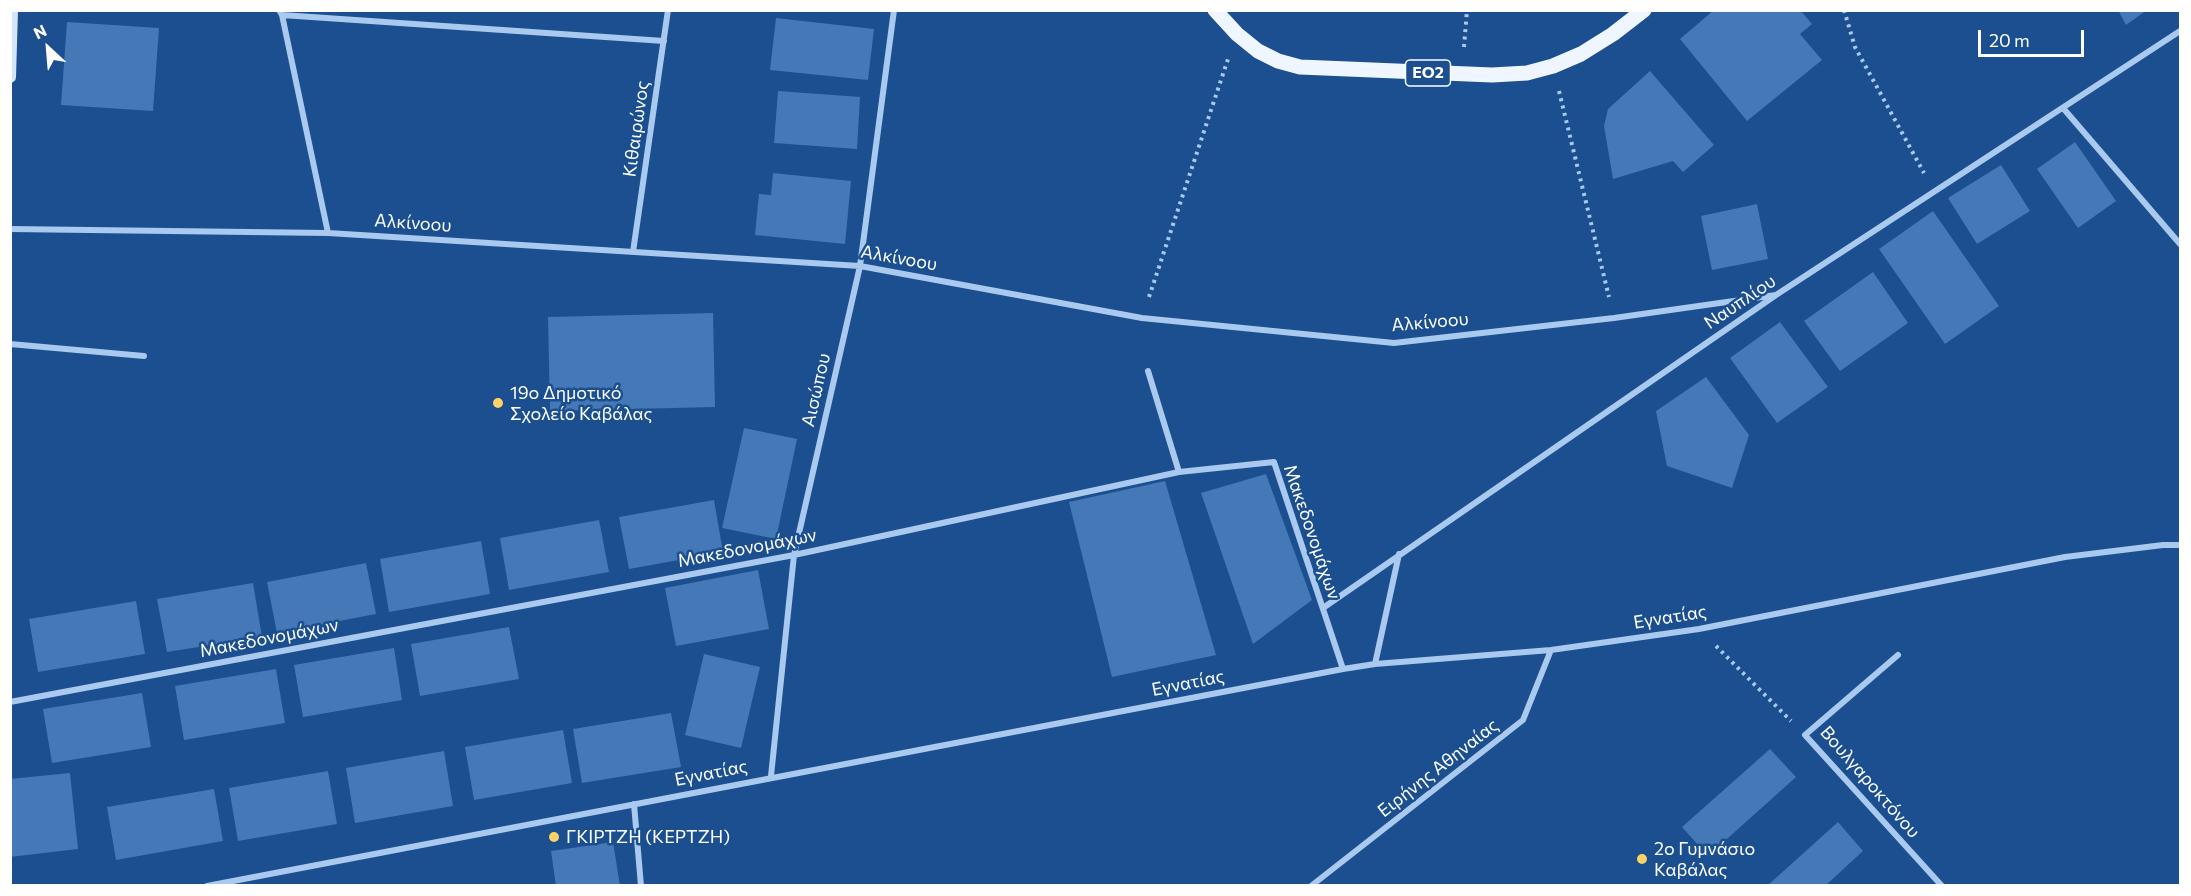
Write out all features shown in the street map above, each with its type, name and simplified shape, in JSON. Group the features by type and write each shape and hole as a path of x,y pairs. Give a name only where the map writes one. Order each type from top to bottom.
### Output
{"main road":[{"name":"ΕΟ2","path":"1215,10 1237,34 1258,51 1278,61 1300,67 1462,75 1527,73 1553,66 1581,54 1613,34 1644,10"}],"street":[{"path":"10,77 12,10"},
{"name":"Κιθαιρώνος","path":"633,252 668,10"},
{"name":"Αισώπου","path":"771,776 794,555 860,266 894,10"},
{"path":"328,233 281,13 664,41"},
{"name":"Ναυπλίου","path":"1323,608 1776,295 2181,32"},
{"path":"2063,108 2181,244"},
{"name":"Αλκίνοου","path":"10,229 328,233 860,266 1142,318 1394,343 1614,318 1776,295"},
{"path":"10,344 144,356"},
{"path":"1148,371 1179,472"},
{"name":"Μακεδονομάχων","path":"10,702 794,555 1179,472 1274,462 1343,669"},
{"name":"Εγνατίας","path":"207,885 1375,663 1551,650 1699,629 2065,557 2163,545 2181,545"},
{"path":"1375,663 1399,554"},
{"name":"Ειρήνης Αθηναίας","path":"1311,885 1523,720 1551,650"},
{"name":"Βουλγαροκτόνου","path":"1898,655 1805,735 1942,885"},
{"path":"634,804 641,885"}],"path":[{"path":"1462,75 1467,10"},
{"path":"1844,10 1855,47 1935,192"},
{"path":"1142,318 1237,34"},
{"path":"1553,66 1614,318"},
{"path":"1699,629 1805,735"}],"building":[{"path":"1714,10 1800,10 1812,24 1800,34 1822,60 1747,121 1680,39"},
{"path":"2118,10 2147,10 2126,25"},
{"path":"776,18 874,29 868,80 770,70"},
{"path":"67,22 159,28 153,111 61,105"},
{"path":"1650,71 1714,145 1683,172 1673,161 1613,179 1604,126 1608,109"},
{"path":"778,91 860,97 857,149 774,143"},
{"path":"2075,142 2116,201 2078,228 2037,169"},
{"path":"2001,165 2030,211 1977,244 1948,198"},
{"path":"773,173 851,181 845,244 755,235 759,194 771,195"},
{"path":"1757,204 1768,259 1712,270 1701,216"},
{"path":"1933,211 1999,306 1945,344 1879,249"},
{"path":"1873,272 1908,323 1840,371 1804,321"},
{"path":"713,313 715,407 550,411 548,317"},
{"path":"1780,322 1828,387 1777,423 1730,358"},
{"path":"1706,377 1749,435 1732,488 1667,466 1656,411"},
{"path":"744,428 797,439 776,539 722,528"},
{"path":"1266,474 1312,600 1253,644 1201,493"},
{"path":"1165,481 1216,655 1112,677 1069,502"},
{"path":"714,500 723,552 629,569 619,517"},
{"path":"599,520 609,572 509,590 500,538"},
{"path":"481,541 490,594 389,612 380,559"},
{"path":"366,563 376,614 277,633 267,582"},
{"path":"758,570 769,629 676,646 665,588"},
{"path":"253,583 262,637 167,652 157,599"},
{"path":"136,601 145,654 38,672 29,619"},
{"path":"509,627 519,679 420,696 411,644"},
{"path":"394,648 402,700 303,717 294,665"},
{"path":"704,654 760,667 741,748 685,735"},
{"path":"276,669 285,723 184,740 175,686"},
{"path":"142,693 151,747 52,763 43,709"},
{"path":"671,713 681,767 582,783 573,729"},
{"path":"563,730 572,783 474,800 465,747"},
{"path":"1770,749 1796,777 1708,856 1682,827"},
{"path":"444,751 453,806 355,823 346,768"},
{"path":"328,771 337,824 238,841 229,788"},
{"path":"70,773 78,849 10,857 10,779"},
{"path":"214,789 223,841 116,860 107,807"},
{"path":"1838,822 1863,851 1825,886 1767,886"},
{"path":"613,842 620,886 556,886 551,851"}],"place":[{"name":"19ο Δημοτικό Σχολείο Καβάλας","path":"498,403"},
{"name":"ΓΚΙΡΤΖΗ (ΚΕΡΤΖΗ)","path":"554,837"},
{"name":"2ο Γυμνάσιο Καβάλας","path":"1642,859"}]}
